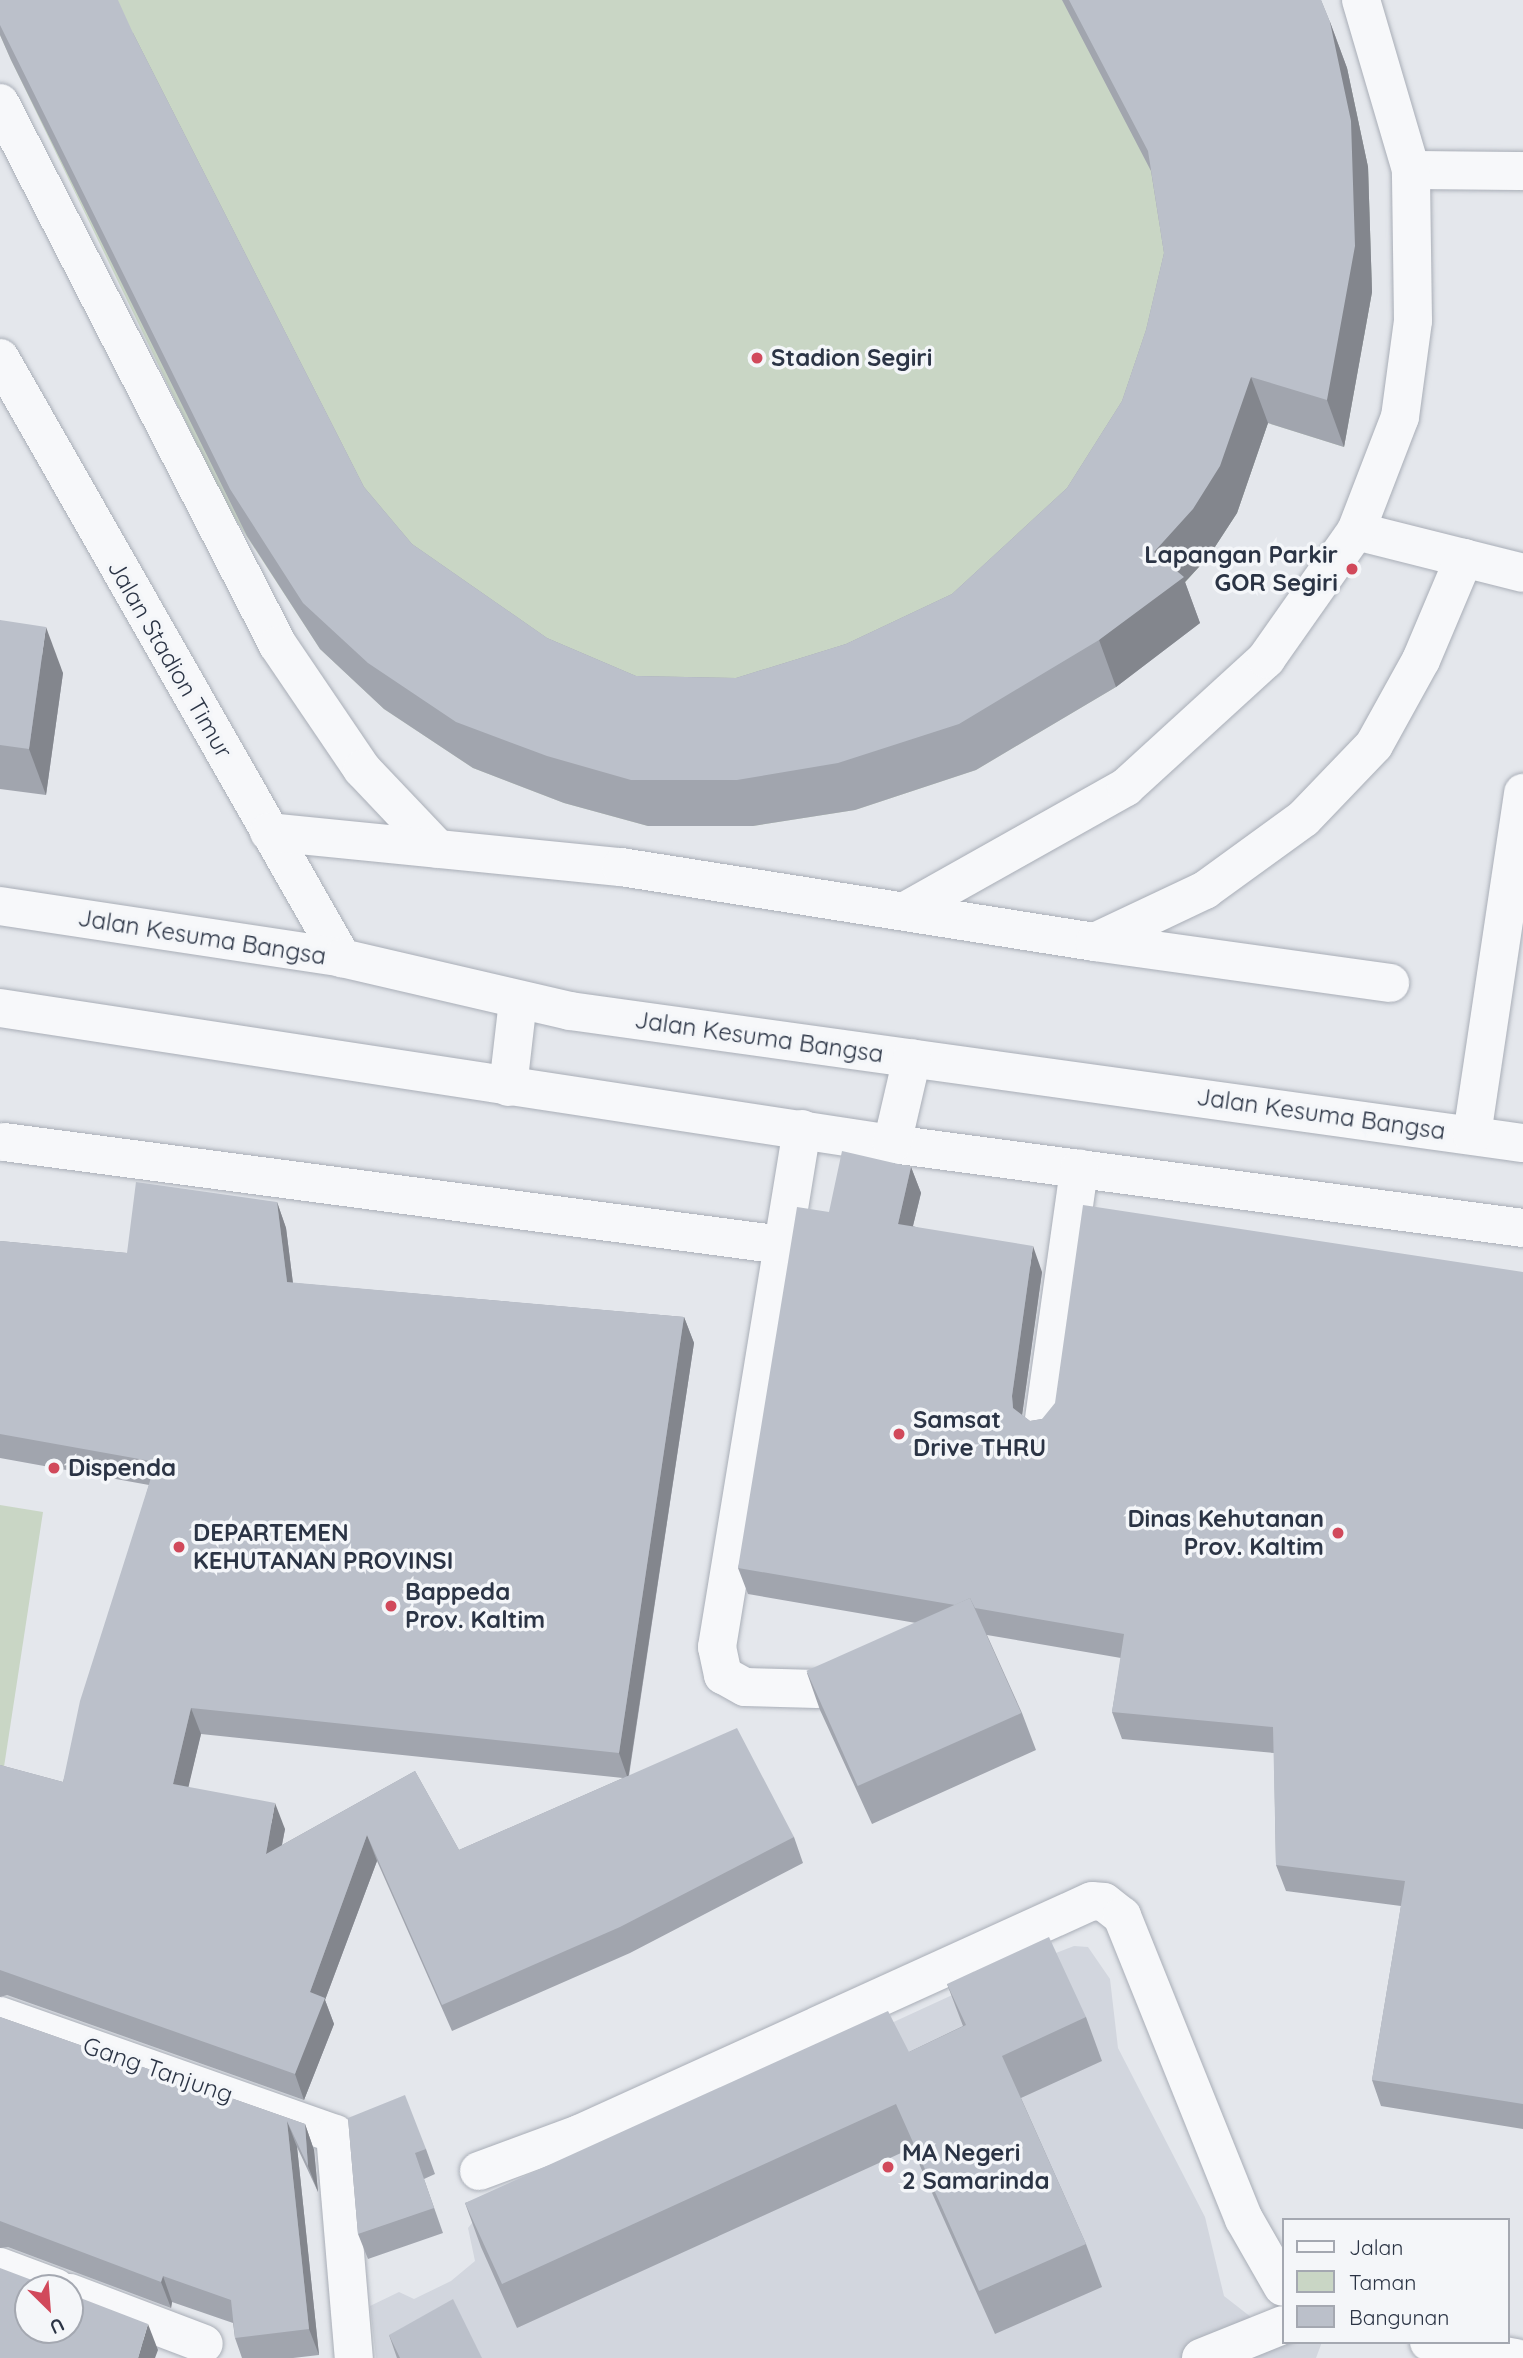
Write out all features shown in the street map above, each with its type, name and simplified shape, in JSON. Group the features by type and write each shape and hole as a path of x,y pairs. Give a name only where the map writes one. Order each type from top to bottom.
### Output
{"street":[{"path":"907,910 1126,787 1266,659 1356,531 1400,417 1413,321 1411,170 1361,0"},
{"path":"0,103 278,645 362,769 438,849"},
{"path":"1411,170 1523,171"},
{"name":"Jalan Stadion Timur","path":"0,358 342,958"},
{"path":"1356,531 1523,573"},
{"path":"1095,942 1205,890 1304,818 1374,745 1421,660 1464,558"},
{"path":"1472,1135 1518,866 1523,793"},
{"path":"269,832 621,867 907,910 1095,942 1390,983"},
{"name":"Jalan Kesuma Bangsa","path":"0,906 342,958 517,1001 1523,1143"},
{"path":"508,1087 517,1001"},
{"path":"0,1008 892,1144 1523,1228"},
{"path":"892,1144 912,1058"},
{"path":"802,1129 717,1647 723,1675 745,1687 817,1689"},
{"path":"4,1142 782,1245"},
{"path":"1043,1426 1079,1169"},
{"path":"479,2171 579,2134 1092,1901 1104,1902 1122,1916 1244,2218 1282,2285"},
{"name":"Gang Tanjung","path":"0,2016 315,2123 335,2133 355,2358"},
{"path":"0,2267 19,2274"},
{"path":"84,2298 204,2344"},
{"path":"1201,2358 1282,2325"},
{"path":"1440,2344 1516,2358"}],"shaded area":[{"name":"MA Negeri 2 Samarinda","path":"1074,1946 1088,1947 1110,1979 1118,2048 1205,2217 1224,2296 1282,2341 1282,2344 1321,2344 1316,2358 376,2358 370,2306 399,2292 414,2299 451,2281 475,2261 468,2228 481,2212 974,1985"}],"green space":[{"name":"Stadion Segiri","path":"0,0 1317,0 1347,68 1368,167 1372,292 1344,447 1268,423 1237,513 1209,556 1171,598 1116,687 976,770 855,810 753,826 648,826 564,803 473,768 384,709 320,649 225,503 11,60 0,35"},
{"path":"0,1505 43,1512 2,1780 0,1780"}],"building":[{"path":"0,0 118,0 364,487 412,544 547,638 636,676 736,678 846,644 952,594 1067,488 1122,401 1146,330 1164,253 1148,151 1069,0 1321,0 1330,22 1351,121 1355,246 1327,400 1251,377 1220,466 1193,509 1154,552 1184,577 1099,640 959,724 838,763 737,780 631,780 547,756 456,722 368,663 303,603 230,489 0,25"},
{"path":"0,620 46,627 29,749 0,745"},
{"path":"842,1151 911,1167 898,1224 1033,1246 1012,1396 1013,1408 1030,1421 1042,1419 1055,1403 1083,1205 1523,1272 1523,2104 1372,2080 1405,1881 1276,1865 1273,1727 1112,1712 1124,1634 975,1608 970,1598 955,1605 738,1568 797,1207 829,1212"},
{"name":"Bappeda Prov. Kaltim","path":"136,1182 277,1202 287,1282 684,1317 619,1753 191,1708 173,1784 275,1803 266,1854 415,1771 459,1850 737,1728 794,1837 620,1927 442,2005 367,1835 310,1992 325,1998 295,2074 0,1970 0,1765 63,1782 80,1701 156,1462 0,1434 0,1241 127,1253"},
{"path":"970,1598 1021,1713 858,1786 806,1671"},
{"path":"1049,1937 1086,2017 1002,2056 1086,2244 979,2291 896,2104 502,2284 465,2203 888,2011 909,2052 966,2025 947,1984"},
{"path":"0,2017 305,2124 308,2166 287,2121 309,2329 235,2338 231,2300 163,2276 161,2282 0,2221"},
{"path":"405,2095 426,2149 415,2153 434,2208 358,2234 348,2118"},
{"path":"0,2268 16,2274 14,2344 84,2344 84,2299 148,2324 138,2358 0,2358"},
{"path":"453,2299 482,2358 400,2358 389,2335"}],"place":[{"name":"Stadion Segiri","path":"757,358"},
{"name":"Lapangan Parkir GOR Segiri","path":"1352,569"},
{"name":"Samsat Drive THRU","path":"899,1434"},
{"name":"Dispenda","path":"54,1468"},
{"name":"Dinas Kehutanan Prov. Kaltim","path":"1338,1533"},
{"name":"DEPARTEMEN KEHUTANAN PROVINSI","path":"179,1547"},
{"name":"Bappeda Prov. Kaltim","path":"391,1606"},
{"name":"MA Negeri 2 Samarinda","path":"888,2167"}]}
